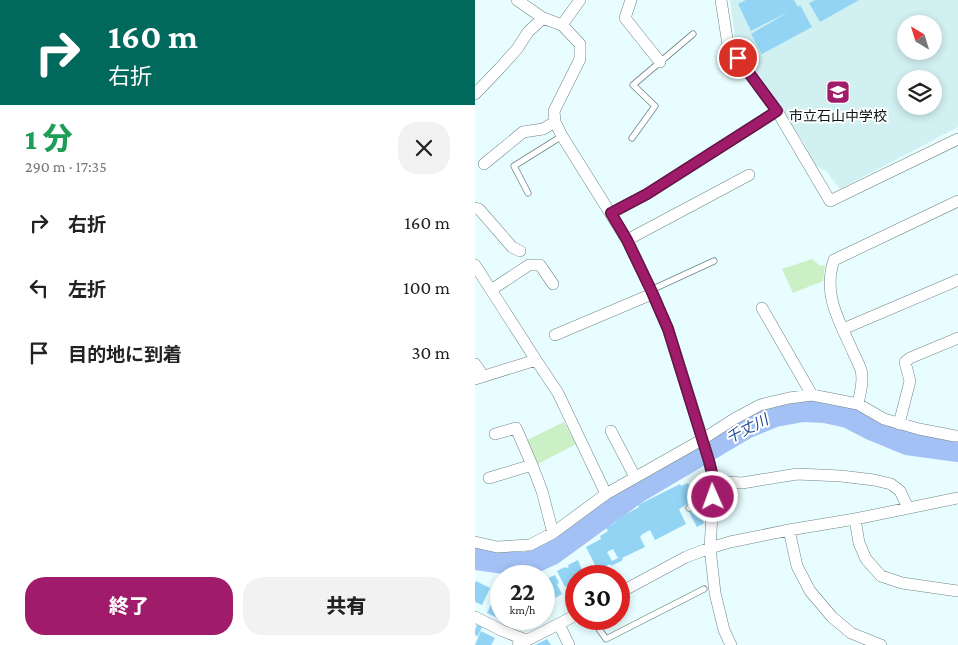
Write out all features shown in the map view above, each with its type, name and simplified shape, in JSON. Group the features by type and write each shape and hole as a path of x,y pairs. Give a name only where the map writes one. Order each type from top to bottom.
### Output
{"street":[{"path":"517,0 543,18 562,25 580,44 579,59 554,111 555,122 627,240 668,329 714,481 710,548 715,593 724,630 731,645"},
{"path":"562,25 580,0"},
{"path":"631,0 625,18 660,62"},
{"path":"721,0 728,45 777,111 830,201 958,139"},
{"path":"475,94 517,49 528,32 543,18"},
{"path":"611,213 647,194 777,111"},
{"path":"483,164 523,132 543,129 555,122"},
{"path":"627,240 749,175"},
{"path":"858,404 862,382 861,370 834,311 830,288 834,260 958,202"},
{"path":"475,208 479,210 512,247 520,251"},
{"path":"491,290 529,264 540,265 553,284"},
{"path":"475,265 558,393 606,494"},
{"path":"843,329 958,280"},
{"path":"555,335 651,292"},
{"path":"762,308 812,395"},
{"path":"899,424 910,381 905,362 909,358 958,338"},
{"path":"478,378 536,360"},
{"path":"475,364 480,371 478,378"},
{"path":"475,542 497,547 529,545 553,533 606,494 635,477 704,443 734,419 761,405 789,398 812,395 858,404 884,419 899,424 919,430 958,436"},
{"path":"495,434 516,428 543,491 553,533"},
{"path":"611,431 635,477"},
{"path":"489,478 532,465"},
{"path":"714,481 742,483 797,474 874,480 891,484 900,491 908,508"},
{"path":"630,586 686,557 730,542 958,498"},
{"path":"855,519 859,543 866,559 881,576 902,583 958,591"},
{"path":"789,530 797,566 809,591 832,617 851,633 881,645"},
{"path":"475,617 522,643 565,621"},
{"path":"559,624 569,645"}],"lane":[{"path":"632,138 655,106 633,85 693,34"},
{"path":"528,193 514,166 562,136"},
{"path":"651,292 714,261"},
{"path":"689,508 708,497 713,497"},
{"path":"630,627 704,589"},
{"path":"600,630 606,639 624,630"}],"shaded area":[{"name":"市立石山中学校","path":"730,0 958,0 958,127 840,189 826,171 811,163 806,146 752,67 735,37"}],"green space":[{"path":"812,259 820,266 825,265 823,281 793,293 782,269"},
{"path":"564,422 576,444 538,464 527,440"}],"building":[{"path":"746,0 794,0 798,7 800,5 812,27 762,54 751,34 790,11 751,31 738,4"},
{"path":"815,0 859,0 820,22 809,3"},
{"path":"688,483 694,495 689,497 691,502 679,509 686,524 655,540 650,530 640,537 645,547 622,558 623,560 613,565 595,565 586,547 601,539 600,536 608,531 606,528 616,522 615,520 639,507 638,505 680,484 681,486","holes":["613,549 618,558 612,561 607,552"]},
{"path":"703,505 705,509 702,511 704,515 701,517 704,523 697,527 689,512"},
{"path":"578,560 580,565 568,565"},
{"path":"565,567 565,587 557,571"},
{"path":"555,575 559,583 557,584 562,594 555,598"},
{"path":"476,581 490,588 482,605 475,602"},
{"path":"477,625 482,627 478,636 475,635"},
{"path":"481,631 495,638 491,645 475,645"},
{"path":"547,639 551,645 535,645"}],"waterway":[{"name":"千丈川","path":"475,558 528,564 552,553 636,492 746,427 775,415 803,410 825,411 848,416 907,443 958,450"}],"place":[{"name":"市立石山中学校","path":"838,92"}],"route":[{"path":"713,497 714,481 709,461 668,329 627,240 611,213 647,194 777,111 738,58"}]}
